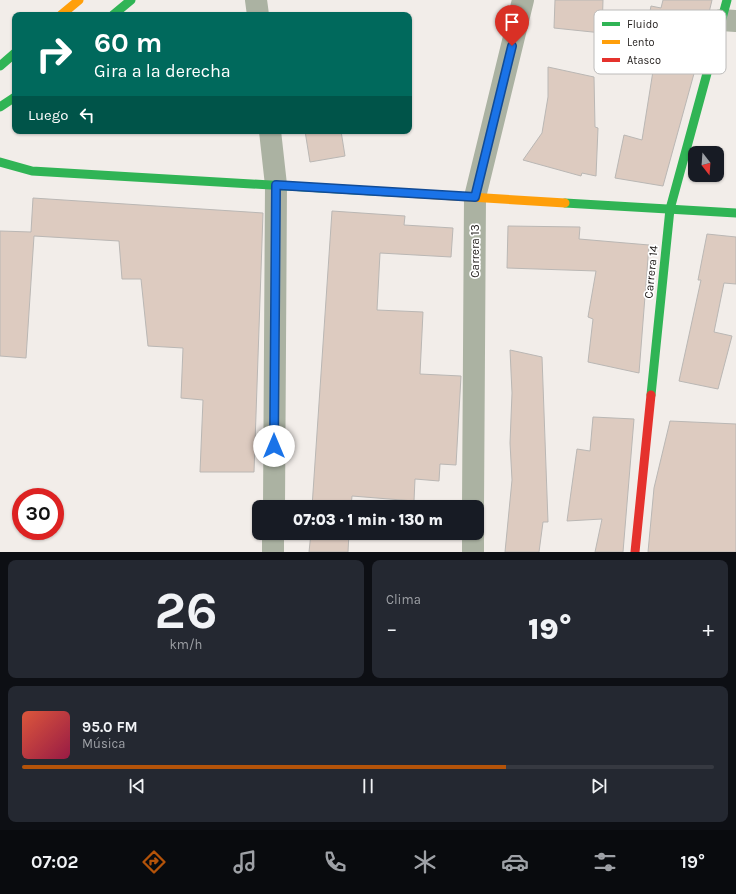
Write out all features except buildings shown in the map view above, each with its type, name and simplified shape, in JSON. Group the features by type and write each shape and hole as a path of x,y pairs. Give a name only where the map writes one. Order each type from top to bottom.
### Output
{"street":[{"path":"65,12 79,0"},
{"path":"116,12 130,0"},
{"path":"256,0 258,12"},
{"name":"Carrera 13","path":"473,500 475,197 524,0"},
{"path":"0,66 12,56"},
{"name":"Carrera 14","path":"635,552 670,209 710,74"},
{"path":"0,107 12,99"},
{"path":"270,134 276,185 274,500"},
{"path":"0,162 32,171 736,213"},
{"path":"273,540 273,552"},
{"path":"473,540 473,552"}],"traffic: fast":[{"path":"117,12 131,0"},
{"path":"724,10 727,0"},
{"path":"0,66 12,56"},
{"path":"651,395 670,209 707,74"},
{"path":"0,107 12,99"},
{"path":"0,162 32,171 389,192"},
{"path":"565,203 736,213"}],"traffic: slow":[{"path":"65,12 79,0"},
{"path":"389,192 565,203"}],"traffic: jam":[{"path":"635,552 651,395"}],"route":[{"path":"274,446 276,185 475,197 512,46"}]}
